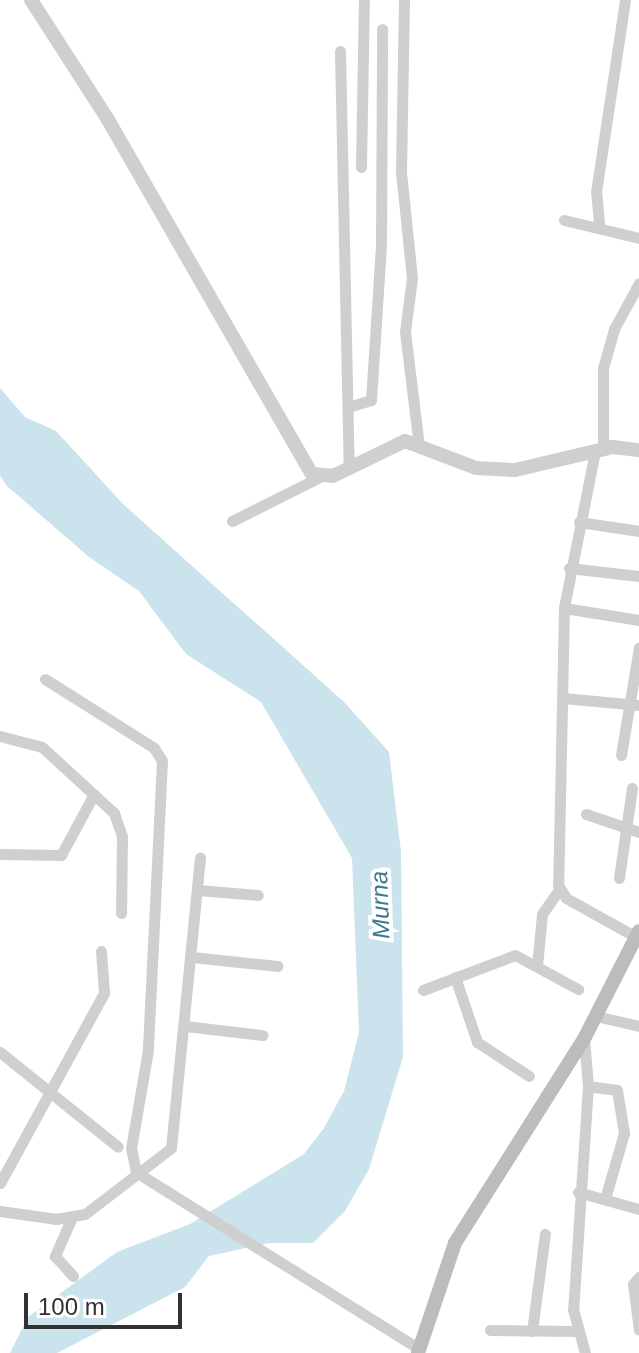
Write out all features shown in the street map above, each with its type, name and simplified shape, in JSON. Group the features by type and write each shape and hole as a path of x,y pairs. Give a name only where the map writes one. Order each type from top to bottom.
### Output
{"main road":[{"path":"419,1351 455,1243 584,1039 637,934"}],"street":[{"path":"31,0 175,233 290,442 312,474 324,475"},
{"path":"361,167 364,0"},
{"path":"404,0 401,172 412,278 405,332 419,446"},
{"path":"599,224 596,192 625,0"},
{"path":"348,407 371,400 382,29"},
{"path":"340,51 349,466"},
{"path":"362,120 381,120"},
{"path":"564,220 599,224 639,238"},
{"path":"537,966 542,914 559,890 564,608 569,568 599,450 603,368 614,329 639,283"},
{"path":"232,521 324,475 405,441 476,468 522,470 599,450 639,450"},
{"path":"579,522 639,531"},
{"path":"569,568 639,576"},
{"path":"564,608 639,620"},
{"path":"621,755 634,704 639,647"},
{"path":"45,679 154,748 162,761 148,1050 131,1148 136,1172 419,1351"},
{"path":"563,698 634,704"},
{"path":"0,736 42,747 94,794 121,827 121,913"},
{"path":"619,878 632,788"},
{"path":"0,854 61,855 94,794"},
{"path":"586,814 639,832"},
{"path":"73,1276 55,1256 72,1217 175,1140 200,857"},
{"path":"198,890 258,895"},
{"path":"559,890 637,934"},
{"path":"0,1183 104,993 101,951"},
{"path":"423,990 507,956 537,966 578,989"},
{"path":"192,957 278,966"},
{"path":"455,977 477,1042 529,1076"},
{"path":"596,1016 639,1026"},
{"path":"185,1026 262,1035"},
{"path":"584,1039 588,1086 578,1192 577,1331 585,1353"},
{"path":"0,1052 118,1147"},
{"path":"588,1086 617,1090 624,1133 605,1199"},
{"path":"624,1133 639,1133"},
{"path":"578,1192 639,1209"},
{"path":"0,1211 72,1217"},
{"path":"532,1331 545,1234"},
{"path":"639,1277 633,1284 639,1330"},
{"path":"490,1330 577,1331"}],"water":[{"name":"Murna","path":"0,388 25,417 56,431 123,504 344,702 389,752 401,852 403,1057 369,1169 345,1211 313,1243 269,1243 209,1256 185,1287 57,1353 10,1353 28,1317 117,1252 190,1224 304,1154 324,1128 344,1091 359,1032 352,858 261,702 186,654 139,591 89,557 7,486 0,476"}]}
